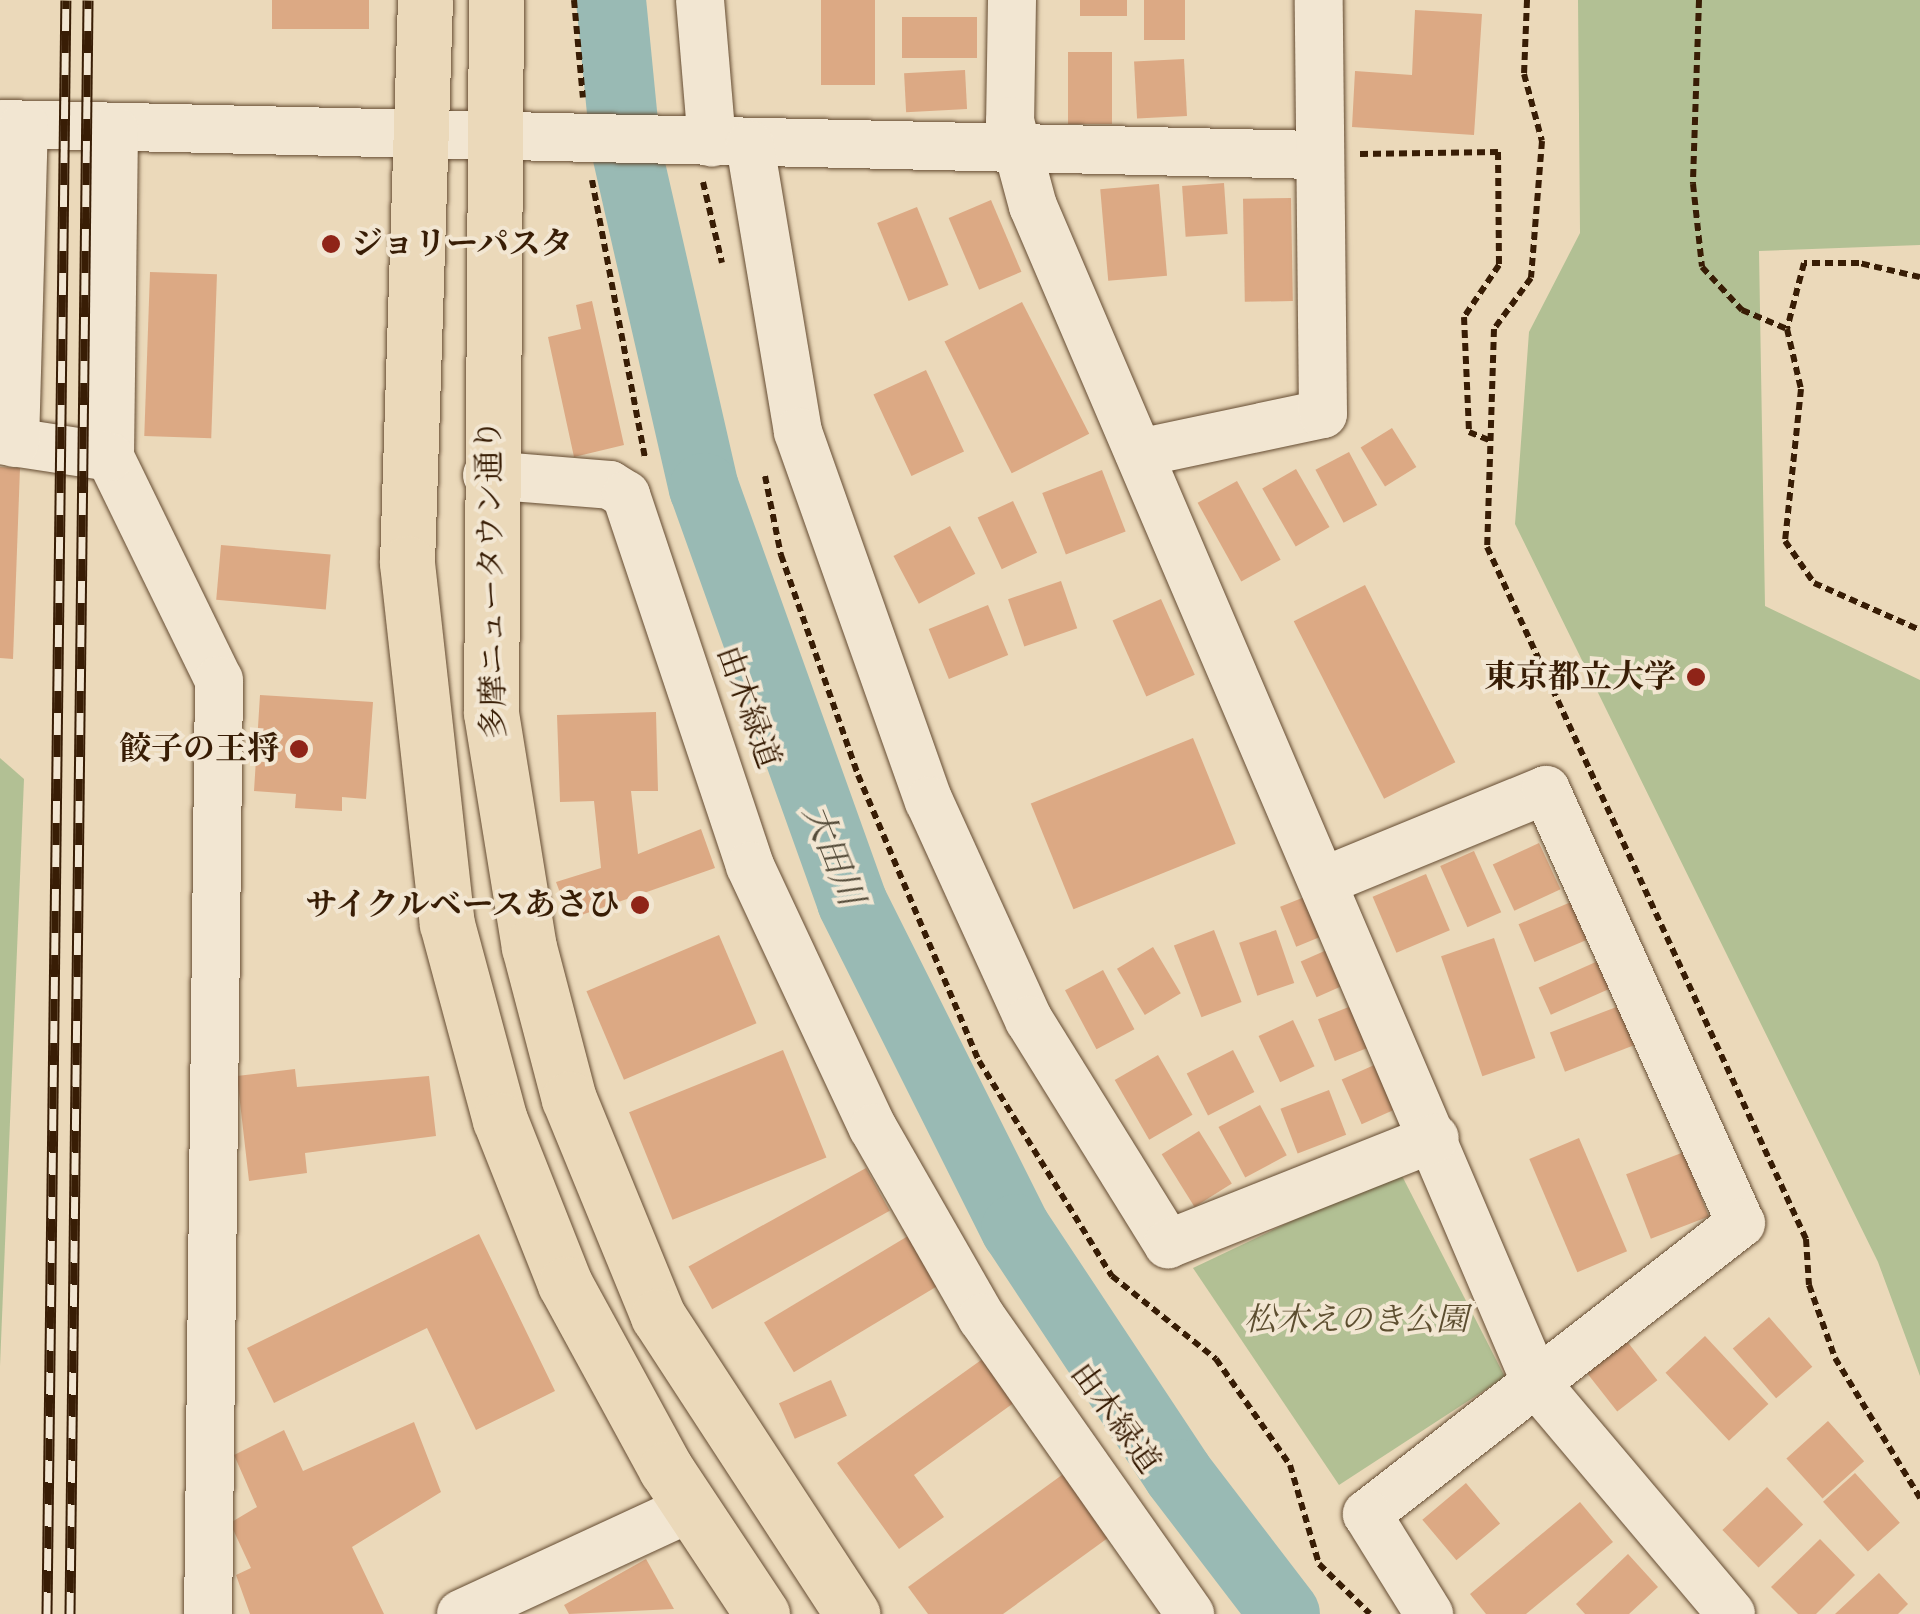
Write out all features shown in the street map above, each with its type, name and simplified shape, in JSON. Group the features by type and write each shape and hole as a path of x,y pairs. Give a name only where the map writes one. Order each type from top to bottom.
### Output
{"main road":[{"path":"425,0 407,563 446,924 500,1120 558,1267 690,1508 762,1614"},
{"name":"多摩ニュータウン通り","path":"496,0 487,475 491,714 525,928 569,1099 658,1316 852,1614"}],"street":[{"path":"700,0 714,143 798,432 929,801 1029,1020 1168,1244 1435,1138"},
{"path":"1012,0 1016,151 1139,453 1435,1138 1536,1383 1731,1614"},
{"path":"1139,453 1323,414 1314,155 1318,0"},
{"path":"110,457 8,441 12,125 1314,155"},
{"path":"114,130 110,457 219,680 208,1614"},
{"path":"487,475 610,484 626,494 750,866 873,1128 982,1318 1190,1614"},
{"path":"1324,881 1546,790 1741,1223 1368,1514 1429,1614"},
{"path":"461,1614 690,1508"}],"path":[{"path":"574,0 589,138 651,480"},
{"path":"1527,0 1524,74 1542,141 1531,278 1494,328 1487,547 1806,1240 1808,1285 1835,1358 1920,1498"},
{"path":"1699,0 1692,184 1702,266 1742,310 1787,328"},
{"path":"1314,155 1498,152 1499,265 1464,317 1468,432 1491,440"},
{"path":"1920,277 1859,263 1804,264 1787,328 1801,388 1785,541 1814,583 1920,630"}],"green space":[{"name":"東京都立大学","path":"1578,0 1920,0 1920,245 1759,251 1765,606 1920,680 1920,1376 1878,1262 1515,524 1529,332 1580,233"},
{"path":"0,758 24,779 0,1366"},
{"name":"松木えのき公園","path":"1399,1170 1505,1377 1339,1485 1193,1268"}],"building":[{"path":"272,0 369,0 369,29 272,29"},
{"path":"821,0 875,0 875,85 821,85"},
{"path":"1080,0 1127,0 1127,16 1080,16"},
{"path":"1144,0 1185,0 1185,40 1144,40"},
{"path":"1415,10 1482,14 1474,135 1352,127 1355,71 1412,75"},
{"path":"902,17 977,17 977,58 902,58"},
{"path":"1068,52 1112,52 1112,124 1068,124"},
{"path":"1184,59 1187,116 1137,119 1134,62"},
{"path":"965,70 967,109 906,112 904,73"},
{"path":"1224,183 1228,234 1186,237 1182,186"},
{"path":"1159,184 1167,276 1108,281 1100,189"},
{"path":"1291,198 1293,301 1245,302 1243,199"},
{"path":"991,200 1021,272 979,290 949,218"},
{"path":"917,207 948,285 909,301 877,223"},
{"path":"150,272 217,274 211,438 144,436"},
{"path":"592,301 624,445 574,457 548,337 581,329 576,305"},
{"path":"1022,302 1089,434 1012,473 944,341"},
{"path":"926,370 964,452 911,476 873,395"},
{"path":"1392,428 1416,467 1385,487 1361,448"},
{"path":"1349,452 1377,505 1344,523 1315,470"},
{"path":"0,467 20,468 13,659 0,658"},
{"path":"1296,469 1330,527 1296,547 1262,488"},
{"path":"1102,470 1126,532 1066,555 1042,493"},
{"path":"1237,481 1281,560 1241,582 1198,503"},
{"path":"1013,501 1037,553 1002,569 978,517"},
{"path":"950,526 975,574 919,604 893,556"},
{"path":"221,545 331,555 326,609 216,600"},
{"path":"1061,581 1077,628 1024,647 1008,599"},
{"path":"1365,585 1455,762 1384,799 1294,621"},
{"path":"1161,599 1195,675 1146,696 1113,621"},
{"path":"988,605 1008,655 949,679 929,629"},
{"path":"260,695 373,702 366,799 342,797 342,811 295,808 296,794 254,791"},
{"path":"656,712 658,791 631,791 638,854 701,829 715,868 570,919 556,882 601,868 594,801 560,802 557,715"},
{"path":"1193,738 1236,844 1073,909 1031,804"},
{"path":"1539,843 1561,889 1514,911 1493,865"},
{"path":"1474,851 1501,912 1467,927 1440,866"},
{"path":"1426,874 1450,930 1396,953 1373,897"},
{"path":"1307,896 1323,936 1296,947 1280,907"},
{"path":"1571,902 1587,940 1535,962 1519,924"},
{"path":"1214,930 1242,1002 1201,1017 1174,945"},
{"path":"1276,930 1294,983 1257,996 1239,943"},
{"path":"719,935 757,1023 624,1080 586,991"},
{"path":"1494,938 1535,1058 1482,1076 1441,956"},
{"path":"1153,947 1181,993 1145,1015 1117,969"},
{"path":"1329,949 1345,985 1317,997 1301,962"},
{"path":"1598,961 1610,988 1551,1015 1539,987"},
{"path":"1103,970 1134,1029 1096,1049 1065,990"},
{"path":"1356,1004 1373,1046 1335,1061 1318,1019"},
{"path":"1619,1006 1634,1045 1565,1072 1550,1033"},
{"path":"1293,1020 1315,1066 1280,1082 1259,1036"},
{"path":"783,1050 826,1158 673,1220 629,1112"},
{"path":"1233,1050 1254,1092 1208,1115 1187,1074"},
{"path":"1158,1055 1192,1115 1149,1140 1115,1080"},
{"path":"1381,1062 1401,1107 1362,1124 1342,1079"},
{"path":"295,1069 297,1087 429,1076 436,1136 305,1153 307,1173 249,1181 237,1076"},
{"path":"1329,1090 1346,1135 1298,1153 1280,1109"},
{"path":"1260,1105 1287,1155 1245,1177 1219,1127"},
{"path":"1199,1131 1232,1184 1195,1207 1162,1154"},
{"path":"1579,1138 1627,1251 1577,1272 1529,1159"},
{"path":"1684,1152 1709,1216 1651,1239 1626,1174"},
{"path":"866,1168 890,1211 712,1309 688,1266"},
{"path":"479,1234 555,1391 476,1430 427,1328 274,1403 247,1348"},
{"path":"908,1236 938,1286 794,1372 764,1323"},
{"path":"1769,1317 1812,1367 1776,1398 1733,1348"},
{"path":"1705,1336 1768,1404 1729,1441 1666,1373"},
{"path":"1626,1340 1657,1380 1617,1412 1586,1371"},
{"path":"984,1358 1015,1402 914,1475 944,1517 899,1549 837,1463"},
{"path":"831,1380 847,1416 795,1439 779,1403"},
{"path":"1828,1421 1864,1461 1823,1499 1786,1458"},
{"path":"414,1422 441,1492 352,1547 384,1614 250,1614 236,1575 251,1568 230,1523 257,1507 234,1455 284,1430 303,1471"},
{"path":"1066,1472 1112,1535 1003,1614 928,1614 908,1587"},
{"path":"1855,1473 1900,1523 1868,1552 1823,1502"},
{"path":"1466,1483 1500,1524 1456,1560 1422,1520"},
{"path":"1767,1487 1803,1524 1759,1567 1722,1530"},
{"path":"1580,1502 1613,1542 1526,1614 1486,1614 1470,1594"},
{"path":"1820,1539 1855,1575 1816,1614 1798,1614 1771,1587"},
{"path":"1628,1554 1658,1587 1629,1614 1585,1614 1576,1604"},
{"path":"646,1559 674,1609 569,1614 564,1605"},
{"path":"1879,1573 1908,1604 1898,1614 1835,1614"}],"waterway":[{"name":"大田川","path":"611,0 625,144 704,488 852,902 1016,1229 1178,1474 1285,1614"}],"railway":[{"path":"47,1614 66,0"},
{"path":"70,1614 88,0"}],"place":[{"name":"ジョリーパスタ","path":"331,244"},
{"name":"東京都立大学","path":"1696,677"},
{"name":"餃子の王将","path":"299,749"},
{"name":"サイクルベースあさひ","path":"640,905"}]}
